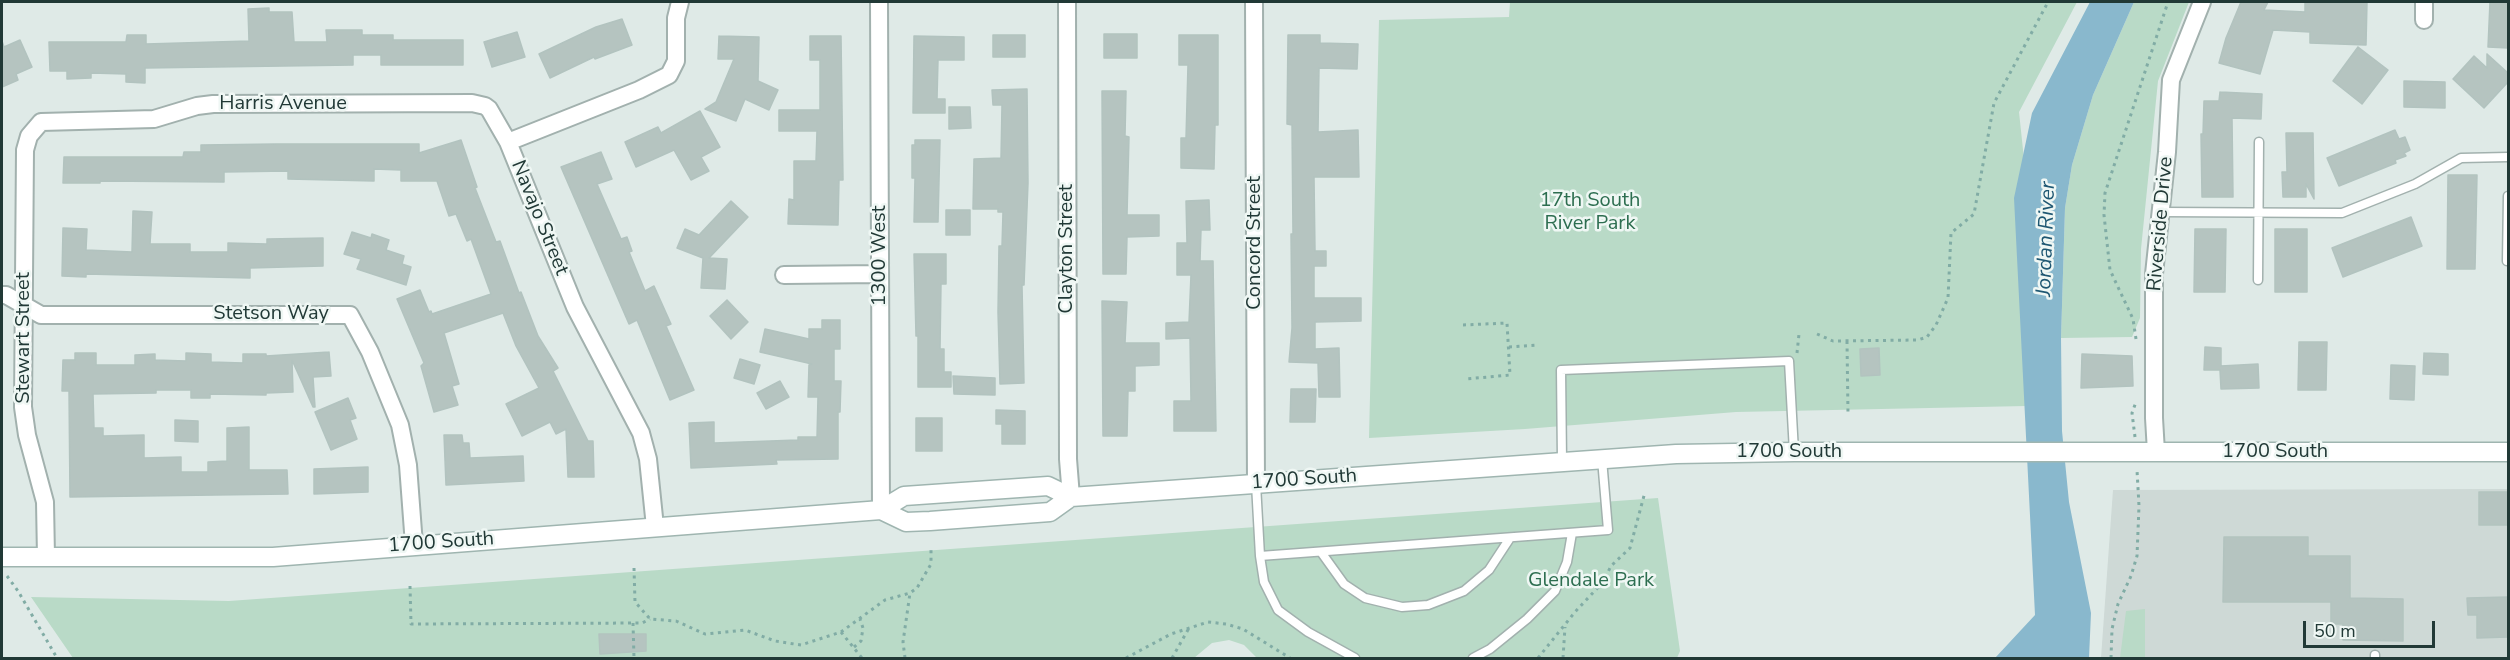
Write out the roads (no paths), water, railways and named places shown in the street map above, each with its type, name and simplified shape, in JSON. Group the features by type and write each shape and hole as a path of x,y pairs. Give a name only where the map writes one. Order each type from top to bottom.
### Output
{"street":[{"name":"Navajo Street","path":"655,527 648,459 641,433 575,307 507,142 639,90 669,75 675,61 676,18 680,2"},
{"name":"1300 West","path":"879,2 881,510"},
{"name":"Clayton Street","path":"1067,2 1068,459 1071,496"},
{"name":"Concord Street","path":"1254,2 1256,484"},
{"name":"Riverside Drive","path":"2156,452 2154,274 2170,121 2171,80 2202,2"},
{"path":"2424,2 2424,20"},
{"name":"Harris Avenue","path":"41,122 154,119 197,106 213,104 471,103 489,109 507,142"},
{"name":"Stewart Street","path":"41,122 28,136 25,150 24,420 44,494 46,556"},
{"path":"784,275 880,274"},
{"path":"2,295 24,305"},
{"name":"Stetson Way","path":"24,305 41,315 350,315 370,352 400,425 408,465 414,545"},
{"name":"1700 South","path":"2,557 273,557 881,510 904,496 920,494 1048,486 1071,496 1602,459 1794,452 2508,452"},
{"name":"1700 South","path":"881,510 906,522 930,521 1050,512 1071,496"}],"lane":[{"path":"2258,280 2259,142"},
{"path":"2161,212 2342,213 2415,184 2461,158 2508,157"},
{"path":"2507,261 2508,196"},
{"path":"1562,461 1560,370 1789,361 1794,452"},
{"path":"1260,556 1608,530 1602,459"},
{"path":"1256,484 1260,556 1264,582 1278,610 1308,632 1355,658"},
{"path":"1473,658 1490,649 1527,619 1555,591 1567,562 1572,533"},
{"path":"1321,552 1344,584 1365,598 1402,606 1428,605 1464,591 1489,570 1510,538"}],"water":[{"name":"Jordan River","path":"2090,2 2134,2 2093,95 2072,165 2065,208 2061,338 2062,431 2069,502 2091,613 2089,658 1995,658 2035,615 2014,198 2032,113"}],"park label":[{"name":"17th South River Park","path":"1590,212"},
{"name":"Glendale Park","path":"1591,581"}]}
